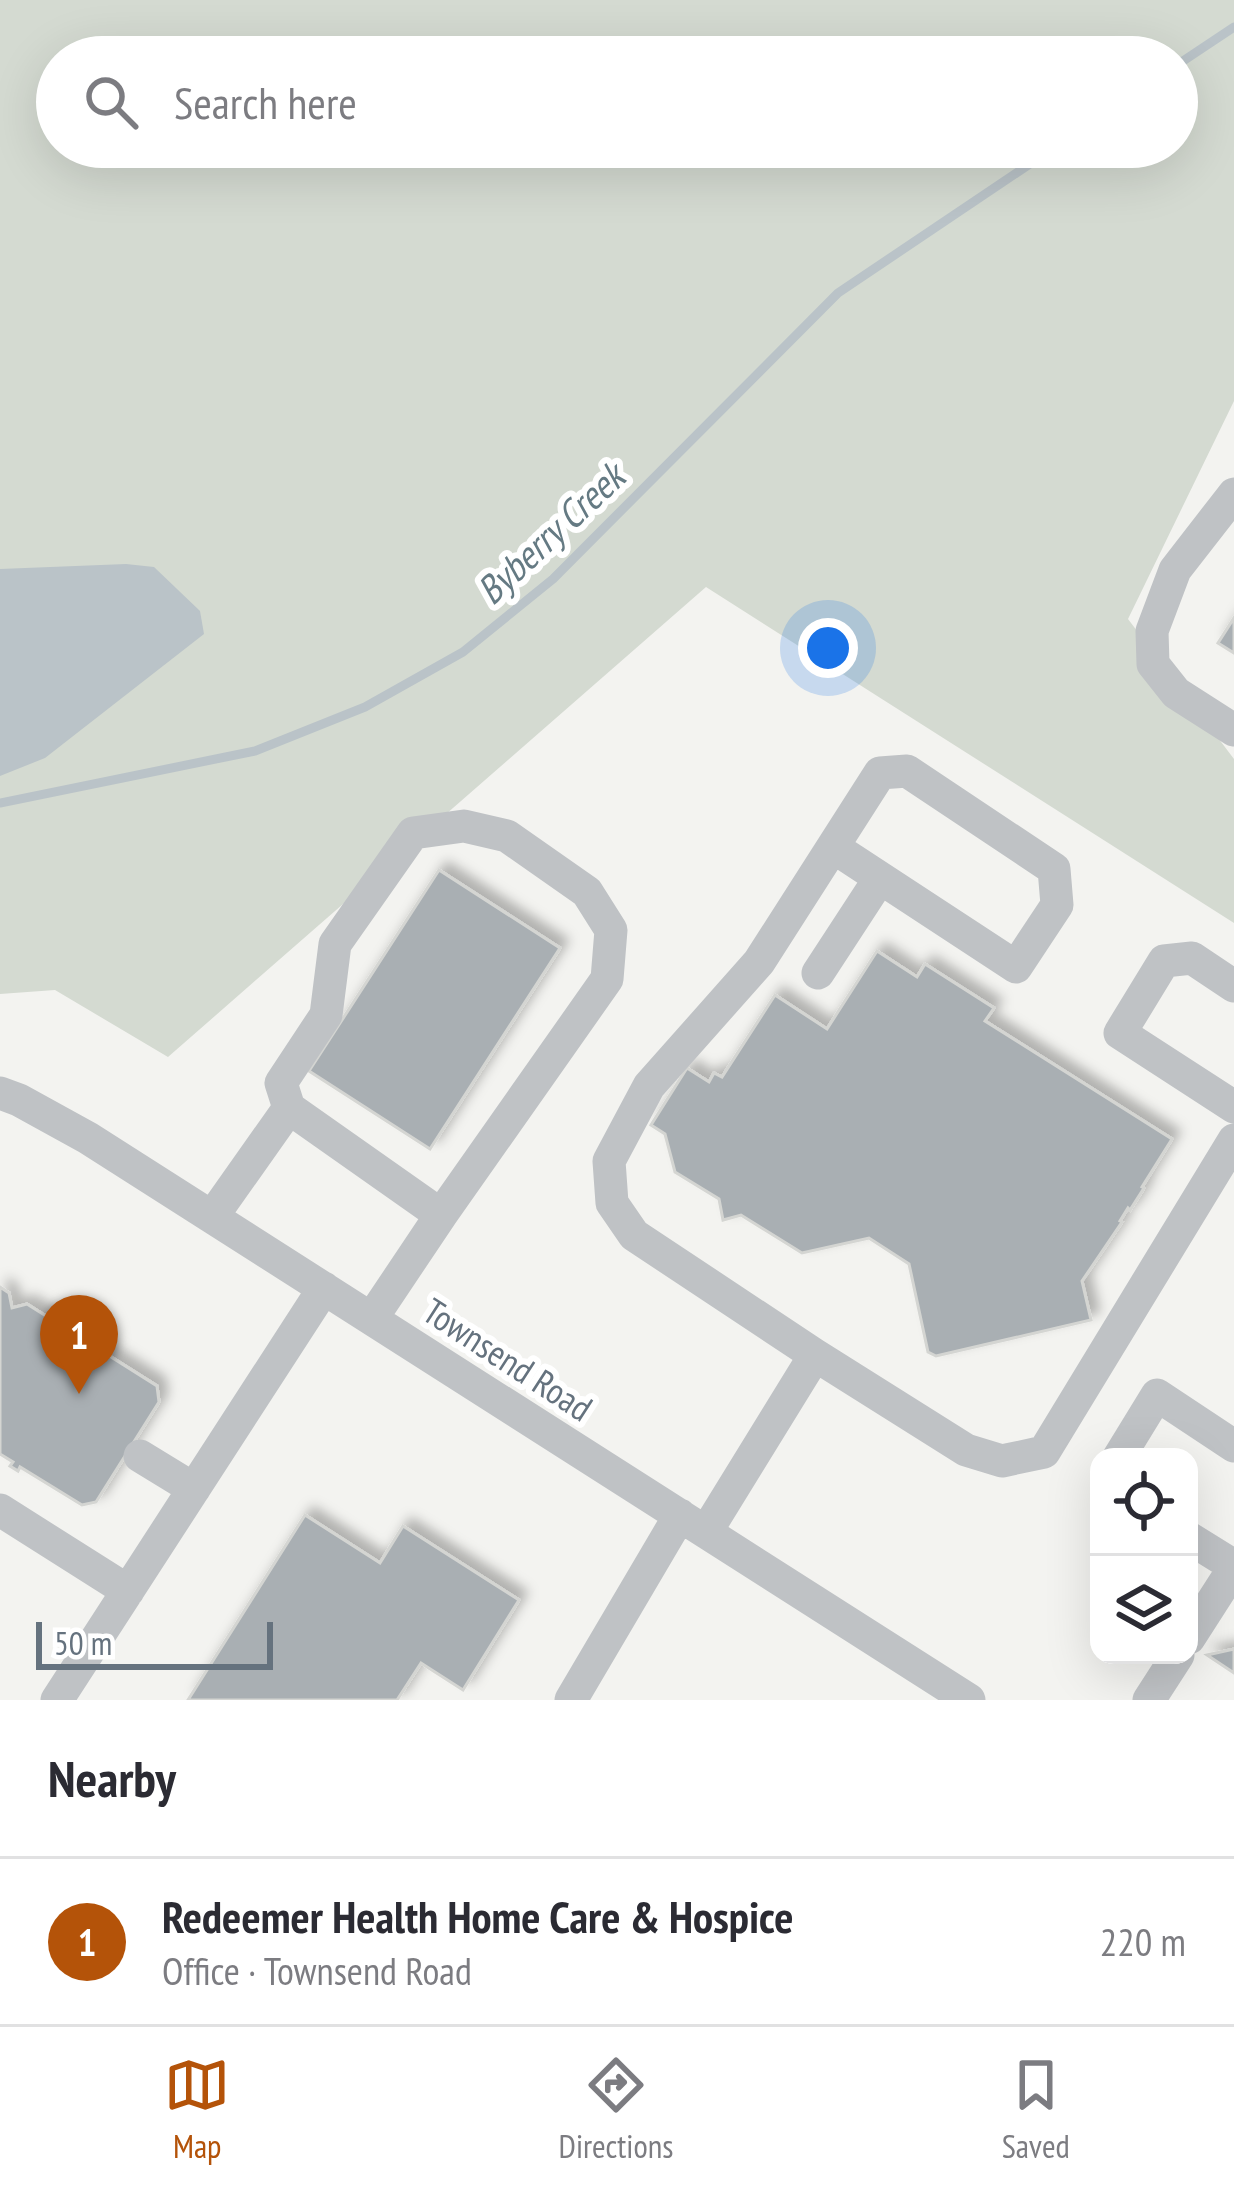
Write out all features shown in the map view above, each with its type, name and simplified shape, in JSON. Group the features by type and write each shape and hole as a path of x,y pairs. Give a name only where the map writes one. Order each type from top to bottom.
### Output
{"street":[{"path":"1234,494 1175,570 1152,631 1153,664 1176,693 1234,730"},
{"path":"833,847 1016,967 1057,905 1054,869 907,771 880,773 759,962 649,1086 609,1161 613,1203 634,1235 966,1450 1002,1461 1044,1452 1234,1140"},
{"path":"372,1318 607,979 611,930 587,892 507,836 464,826 413,833 334,944 326,1015 281,1083 289,1108 441,1215"},
{"path":"818,974 880,878"},
{"path":"1234,986 1192,958 1165,961 1120,1033 1234,1107"},
{"name":"Townsend Road","path":"0,1093 50,1115 693,1523 930,1690 969,1700"},
{"path":"212,1216 289,1108"},
{"path":"58,1700 325,1288"},
{"path":"571,1700 815,1355"},
{"path":"1125,1448 1157,1395 1234,1446"},
{"path":"140,1456 194,1489"},
{"path":"0,1510 128,1591"},
{"path":"1198,1544 1234,1567 1198,1624"},
{"path":"1149,1700 1172,1664"}],"shaded area":[{"path":"0,0 1234,0 1234,401 1128,619 1234,759 1234,923 706,587 168,1057 55,990 0,994"},
{"path":"154,567 200,611 204,634 45,758 0,776 0,569"}],"building":[{"path":"1234,618 1234,653 1218,643"},
{"path":"439,870 560,948 430,1149 309,1071"},
{"path":"877,951 917,977 925,964 994,1008 985,1021 1172,1139 1082,1281 1091,1320 936,1356 928,1352 909,1264 869,1238 802,1253 741,1215 723,1220 719,1199 675,1172 665,1134 651,1125 687,1068 709,1082 714,1073 722,1077 775,995 827,1029"},
{"path":"0,1287 9,1293 12,1308 27,1304 157,1386 159,1402 96,1502 82,1505 20,1467 18,1471 0,1454"},
{"path":"305,1515 380,1563 403,1526 519,1600 463,1690 421,1663 397,1700 188,1700"},
{"path":"1234,1649 1234,1673 1207,1655"}],"waterway":[{"name":"Byberry Creek","path":"1198,51 1234,27"},
{"name":"Byberry Creek","path":"0,803 255,751 365,707 463,652 553,579 838,293 1024,168"}],"place":[{"name":"Redeemer Health Home Care & Hospice","path":"79,1394"}]}
